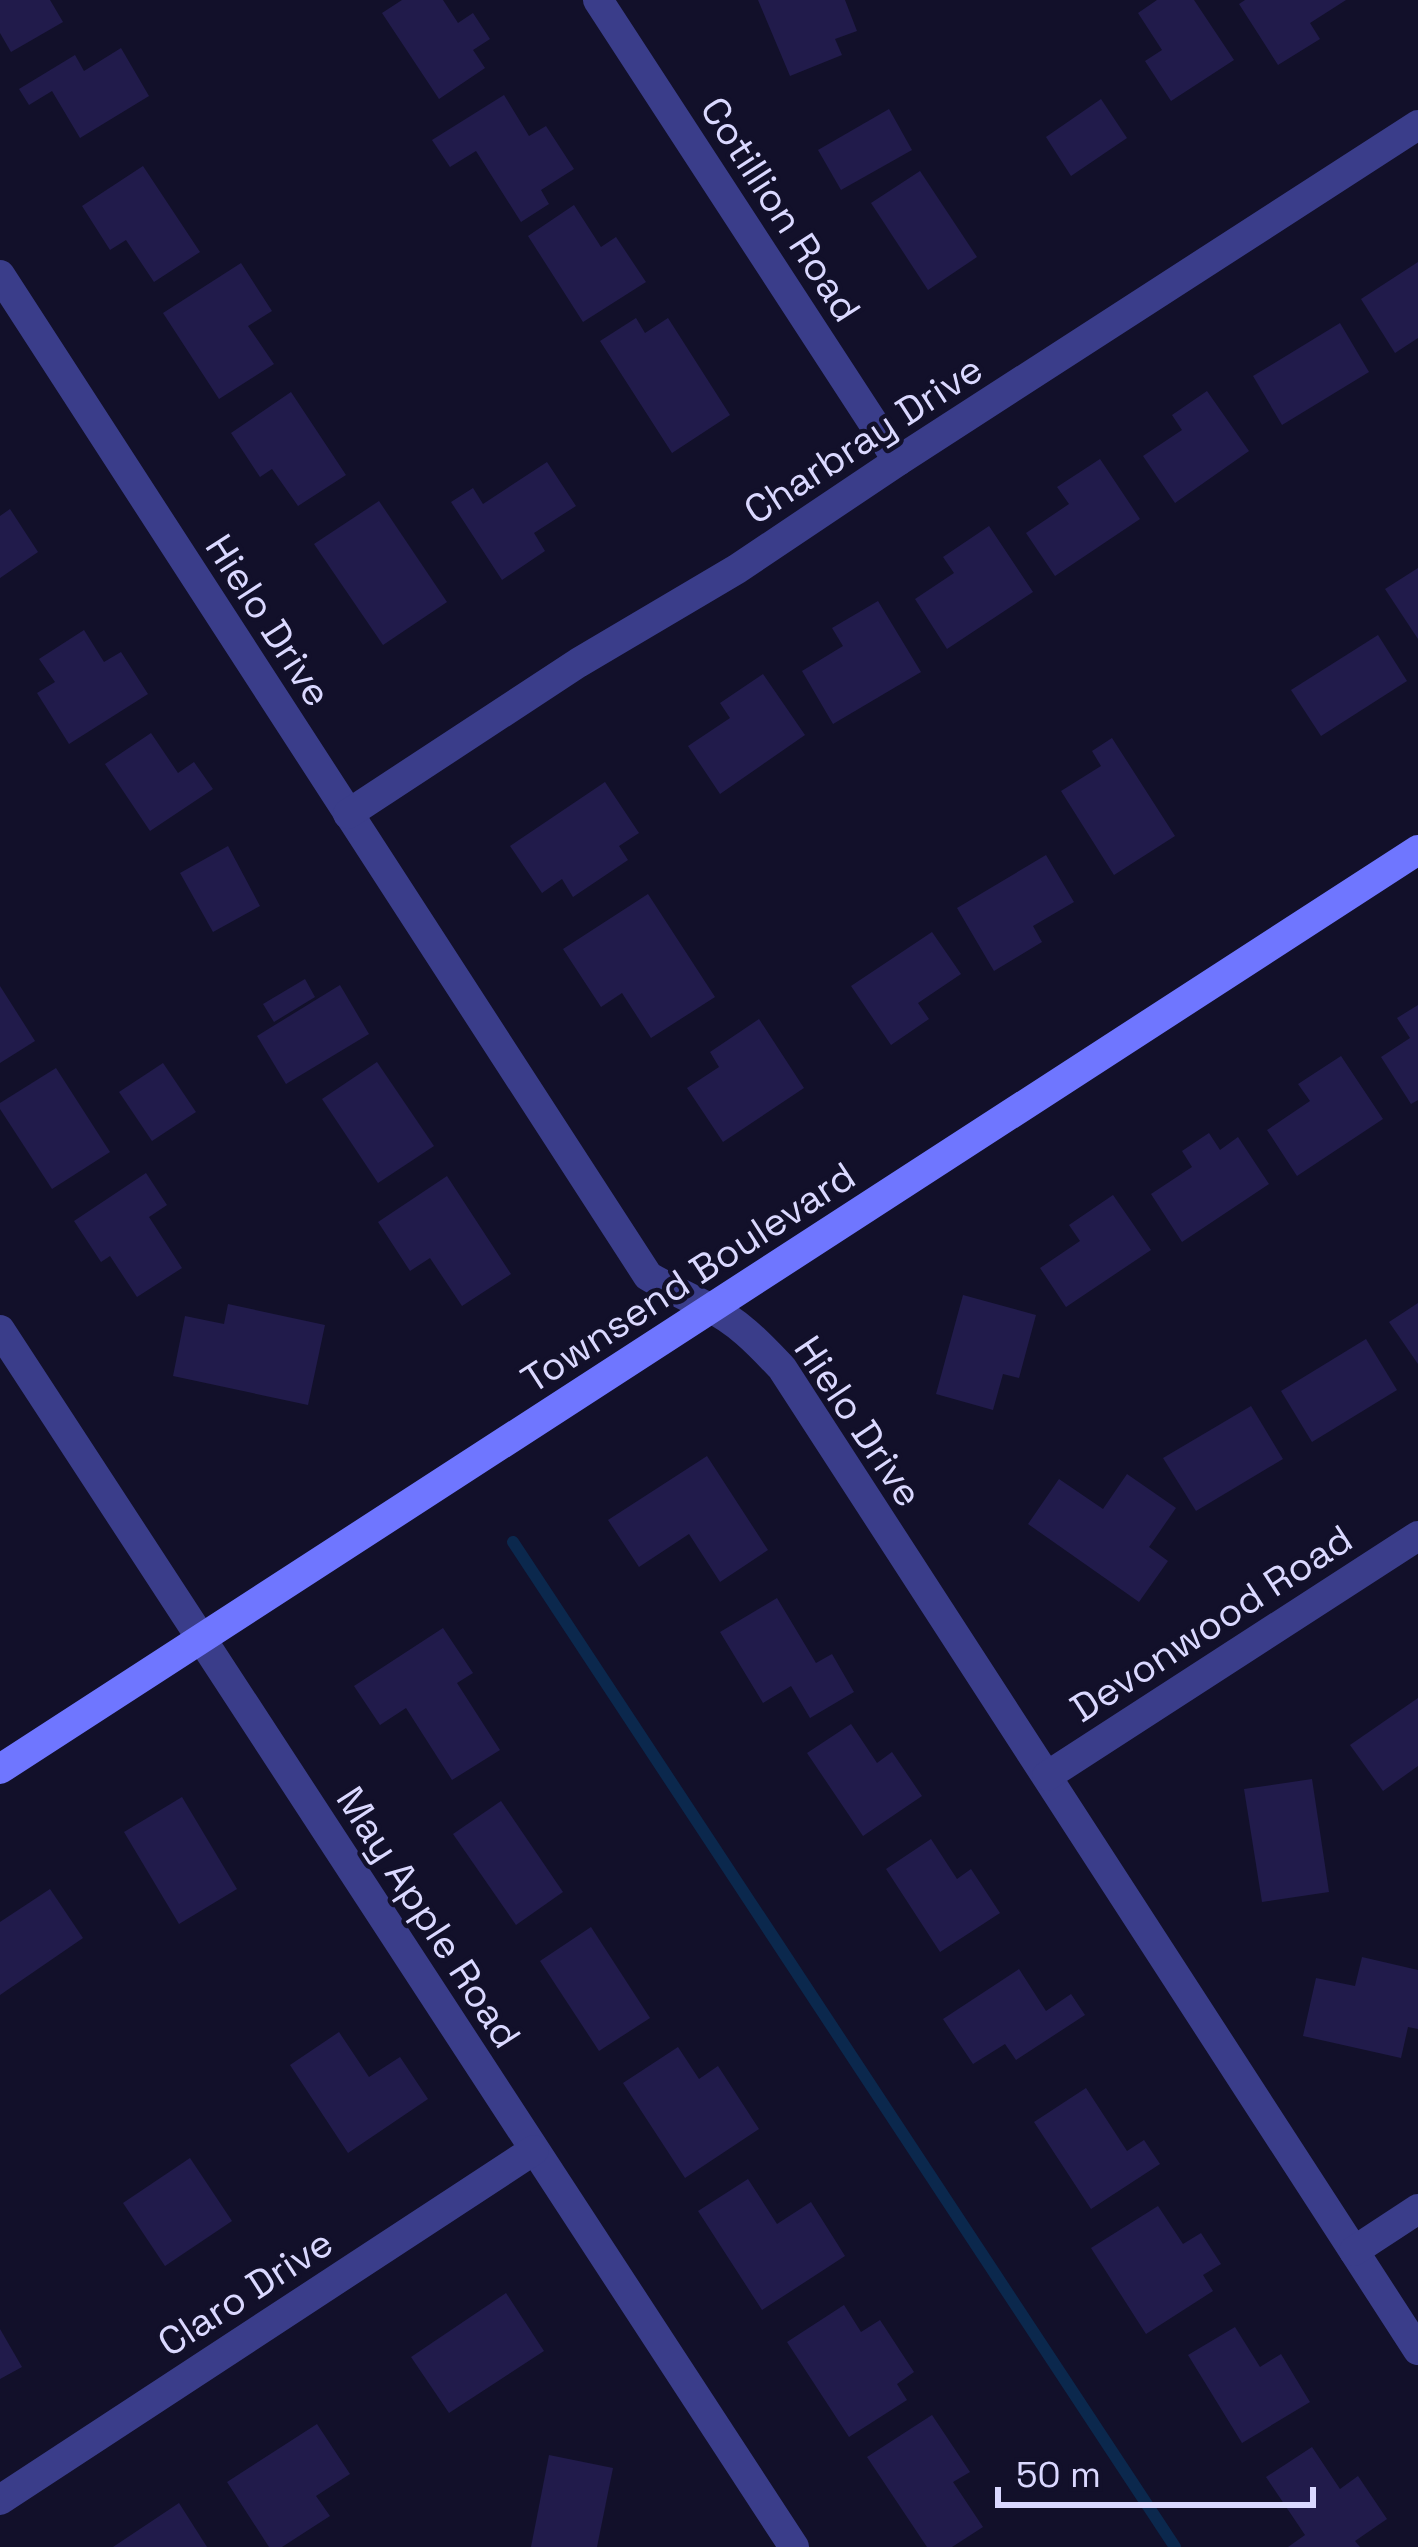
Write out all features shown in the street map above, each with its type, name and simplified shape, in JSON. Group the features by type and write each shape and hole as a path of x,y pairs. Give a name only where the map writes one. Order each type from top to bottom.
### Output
{"street":[{"name":"Cotillion Road","path":"598,0 898,461"},
{"name":"Charbray Drive","path":"348,814 578,663 737,568 1418,125"},
{"name":"Hielo Drive","path":"0,275 648,1276 712,1308 752,1336 782,1369 1418,2350"},
{"name":"Townsend Boulevard","path":"0,1769 1418,850"},
{"name":"May Apple Road","path":"0,1330 794,2547"},
{"name":"Devonwood Road","path":"1046,1776 1418,1536"},
{"name":"Claro Drive","path":"0,2500 534,2150"},
{"path":"1354,2251 1418,2209"}],"building":[{"path":"0,0 50,0 63,22 11,52 0,33"},
{"path":"402,0 443,0 458,23 473,13 490,39 473,50 485,68 439,99 382,13"},
{"path":"758,0 845,0 857,31 835,39 842,55 790,76"},
{"path":"1157,0 1194,0 1234,60 1171,101 1145,61 1162,50 1138,13"},
{"path":"1245,0 1346,0 1310,23 1320,39 1278,65 1239,4"},
{"path":"121,48 149,96 80,138 52,91 29,105 19,89 75,55 84,71"},
{"path":"504,95 529,136 546,126 574,169 541,190 549,204 521,222 476,151 450,167 432,140"},
{"path":"1101,99 1127,138 1071,176 1046,137"},
{"path":"889,109 912,150 841,190 818,150"},
{"path":"143,166 200,252 154,282 126,240 110,250 82,206"},
{"path":"920,171 977,257 928,290 871,203"},
{"path":"574,205 601,247 616,237 646,282 583,322 528,236"},
{"path":"1418,262 1418,338 1395,353 1361,299"},
{"path":"241,263 272,311 248,326 274,364 219,399 163,313"},
{"path":"636,318 645,333 668,318 730,415 672,453 600,341"},
{"path":"1340,323 1369,372 1282,425 1253,376"},
{"path":"1207,391 1249,451 1175,503 1143,456 1182,430 1172,415"},
{"path":"291,392 346,475 298,506 272,469 260,477 231,433"},
{"path":"1100,459 1140,519 1055,576 1026,533 1069,504 1057,487"},
{"path":"547,462 576,506 534,533 545,551 502,580 451,502 473,488 483,504"},
{"path":"379,501 447,602 383,645 314,544"},
{"path":"10,509 38,552 0,578 0,516"},
{"path":"989,526 1033,592 947,649 915,599 954,573 943,557"},
{"path":"1418,568 1418,639 1385,589"},
{"path":"878,601 921,672 833,724 802,671 843,646 832,628"},
{"path":"84,630 104,662 121,652 148,694 69,744 37,693 55,682 39,659"},
{"path":"1378,635 1407,681 1321,736 1291,690"},
{"path":"763,674 805,735 720,794 688,746 730,718 720,703"},
{"path":"151,733 178,773 194,762 213,789 150,831 105,764"},
{"path":"1112,738 1175,836 1114,875 1061,791 1101,766 1092,751"},
{"path":"605,782 639,833 619,846 628,860 573,897 562,879 542,893 510,846"},
{"path":"228,846 260,906 213,932 180,873"},
{"path":"1046,855 1074,902 1033,926 1042,942 994,971 957,908"},
{"path":"648,894 715,997 651,1038 622,993 601,1007 563,949"},
{"path":"932,932 961,974 918,1003 929,1019 891,1045 851,986"},
{"path":"305,979 315,997 274,1022 263,1004"},
{"path":"340,985 369,1034 286,1084 257,1036"},
{"path":"0,986 35,1041 0,1063"},
{"path":"1418,1005 1418,1100 1411,1104 1381,1057 1410,1038 1397,1018"},
{"path":"759,1019 804,1088 723,1142 687,1088 719,1067 710,1052"},
{"path":"1341,1056 1383,1119 1297,1176 1267,1130 1310,1101 1298,1084"},
{"path":"377,1062 434,1146 378,1183 322,1099"},
{"path":"163,1063 196,1112 152,1141 119,1092"},
{"path":"56,1068 110,1152 52,1189 0,1103"},
{"path":"1209,1133 1220,1150 1238,1137 1269,1184 1182,1242 1151,1194 1192,1167 1182,1151"},
{"path":"146,1173 167,1205 149,1217 182,1268 137,1297 110,1256 101,1262 74,1221"},
{"path":"447,1176 511,1274 462,1306 430,1258 410,1271 378,1222"},
{"path":"1113,1195 1151,1250 1066,1307 1040,1268 1080,1241 1069,1225"},
{"path":"963,1295 1036,1315 1019,1378 1003,1374 993,1410 936,1394"},
{"path":"1418,1303 1418,1364 1389,1322"},
{"path":"228,1304 325,1325 308,1405 173,1376 185,1316 224,1324"},
{"path":"1366,1339 1397,1390 1312,1442 1281,1391"},
{"path":"1251,1406 1283,1459 1196,1511 1163,1458"},
{"path":"707,1456 768,1550 720,1582 689,1534 639,1567 608,1520"},
{"path":"1127,1474 1176,1508 1149,1547 1168,1561 1139,1602 1028,1524 1059,1479 1103,1509"},
{"path":"777,1598 816,1663 832,1654 854,1692 810,1718 791,1686 763,1703 720,1632"},
{"path":"443,1628 473,1673 457,1683 500,1750 452,1780 406,1708 380,1725 354,1686"},
{"path":"1418,1698 1418,1766 1383,1791 1350,1745"},
{"path":"851,1724 877,1763 892,1752 922,1796 863,1836 807,1753"},
{"path":"1312,1779 1329,1892 1262,1902 1244,1789"},
{"path":"182,1797 237,1889 179,1924 124,1832"},
{"path":"501,1801 563,1892 516,1925 453,1834"},
{"path":"931,1839 957,1879 971,1869 1000,1913 940,1952 886,1869"},
{"path":"50,1889 83,1938 0,1995 0,1922"},
{"path":"591,1927 650,2018 599,2051 540,1961"},
{"path":"1362,1957 1418,1970 1418,2029 1408,2027 1401,2058 1303,2036 1316,1978 1355,1986"},
{"path":"1019,1969 1046,2011 1071,1994 1085,2015 1016,2060 1005,2044 973,2064 943,2019"},
{"path":"339,2032 369,2077 400,2057 428,2099 348,2153 290,2065"},
{"path":"678,2047 699,2079 718,2066 759,2129 685,2178 623,2083"},
{"path":"1086,2088 1127,2151 1144,2140 1160,2164 1091,2209 1034,2122"},
{"path":"190,2158 232,2221 165,2266 123,2203"},
{"path":"748,2179 777,2224 811,2202 845,2256 762,2310 698,2211"},
{"path":"1158,2206 1183,2244 1201,2233 1221,2264 1203,2275 1213,2291 1146,2334 1091,2248"},
{"path":"506,2293 544,2351 449,2413 411,2357"},
{"path":"844,2305 861,2332 880,2320 914,2372 897,2384 907,2400 849,2437 787,2342"},
{"path":"1235,2327 1260,2367 1281,2354 1310,2402 1242,2443 1188,2355"},
{"path":"0,2329 22,2367 0,2379"},
{"path":"932,2415 970,2472 953,2482 983,2527 952,2547 927,2547 867,2457"},
{"path":"317,2424 350,2474 316,2496 330,2516 282,2547 269,2547 227,2482"},
{"path":"1312,2447 1340,2489 1358,2476 1387,2519 1355,2541 1360,2547 1288,2547 1305,2535 1266,2477"},
{"path":"549,2455 613,2468 597,2547 531,2547"},
{"path":"179,2503 207,2547 113,2547"}],"waterway":[{"path":"513,1542 1175,2547"}]}
